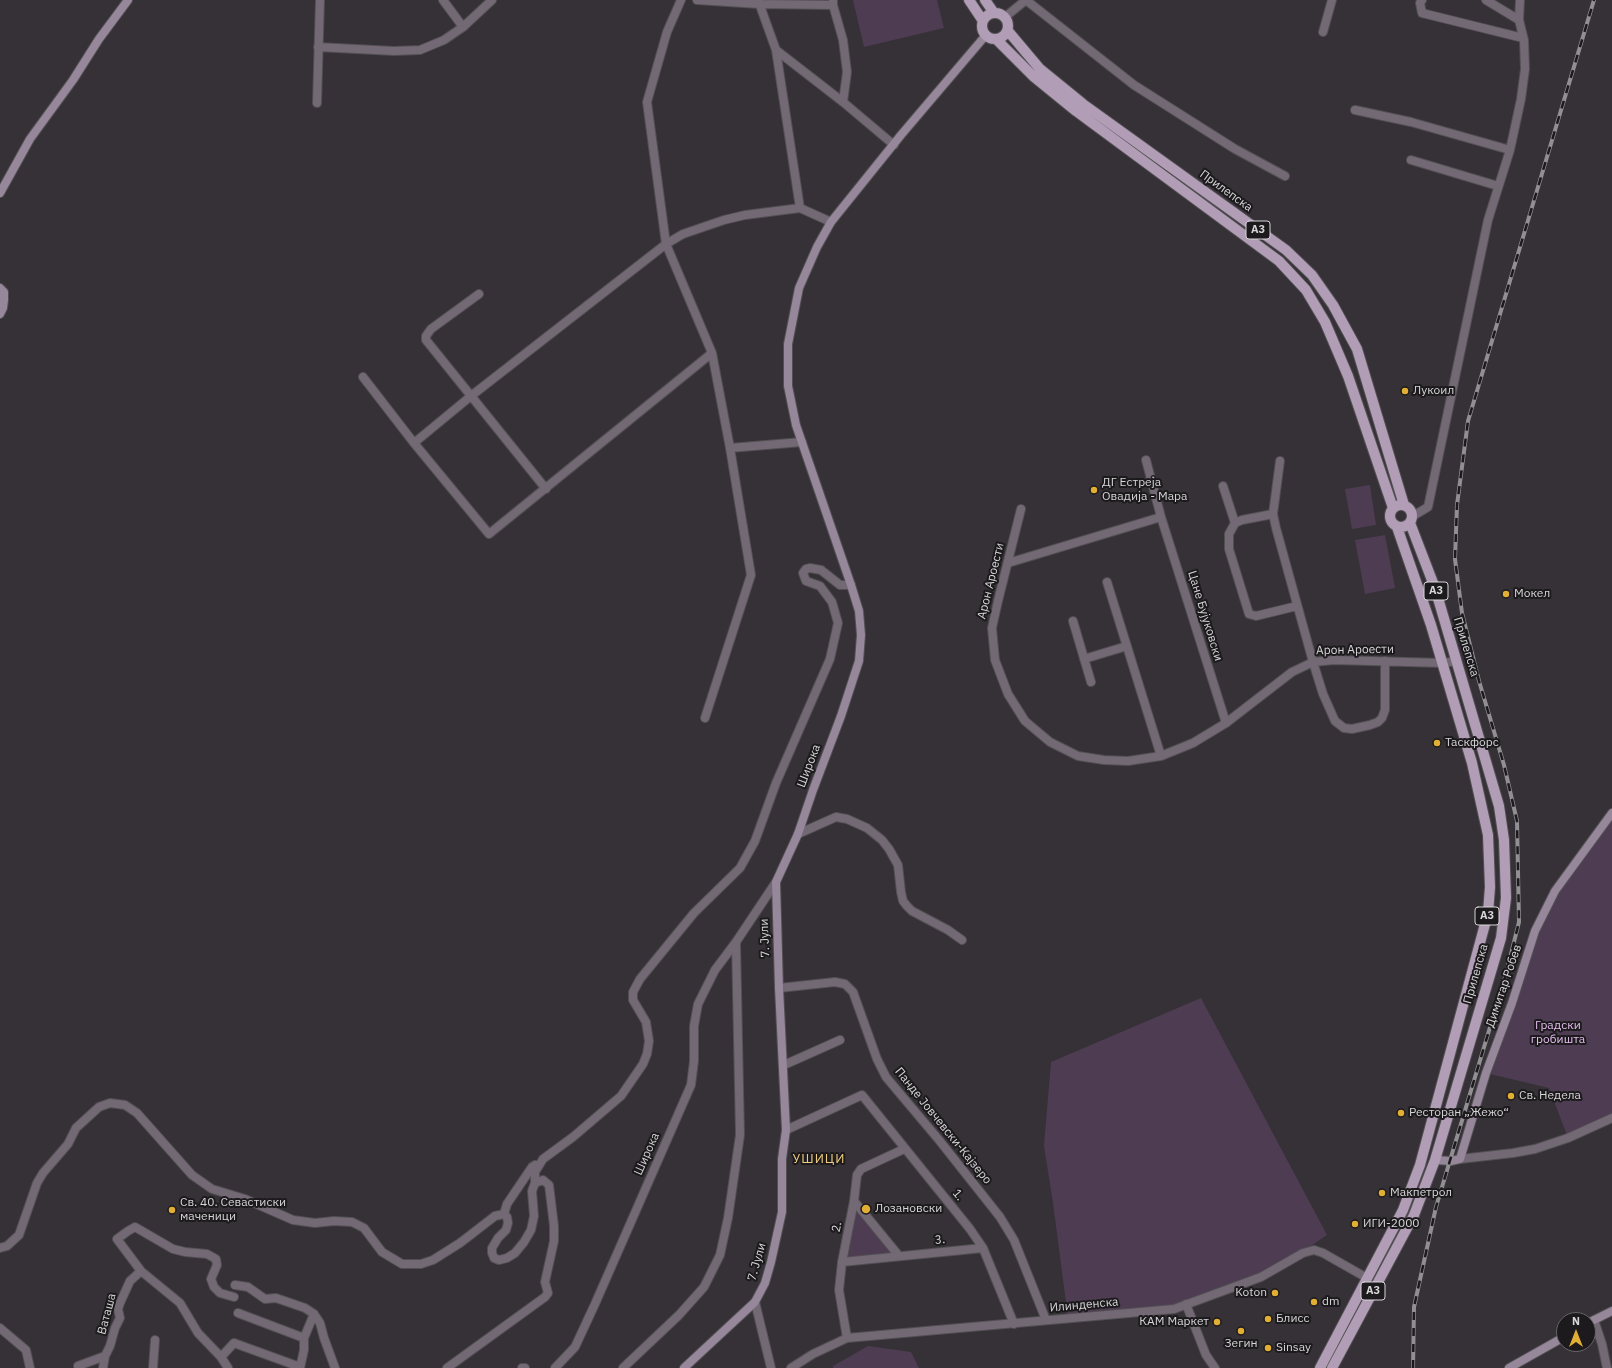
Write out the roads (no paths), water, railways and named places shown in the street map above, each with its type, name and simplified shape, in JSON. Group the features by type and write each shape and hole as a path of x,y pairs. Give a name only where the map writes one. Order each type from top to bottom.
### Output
{"main road":[{"path":"969,0 983,21"},
{"path":"985,0 994,13"},
{"path":"986,35 982,28 983,21 987,15 994,13 1002,14 1005,17"},
{"name":"A3","path":"1005,17 1008,23 1008,31"},
{"path":"996,39 1003,37 1008,31"},
{"name":"Прилепска","path":"1008,31 1040,69 1083,104 1286,250 1312,275 1333,304 1357,349 1404,505"},
{"name":"A3","path":"986,35 996,39"},
{"name":"Прилепска","path":"996,39 1033,76 1076,111 1279,261 1306,290 1325,322 1348,376 1394,508"},
{"path":"1394,508 1404,505"},
{"name":"A3","path":"1404,505 1410,509 1412,519"},
{"name":"A3","path":"1394,508 1391,511 1390,518 1391,522 1397,527"},
{"path":"1397,527 1405,527 1412,519"},
{"name":"Прилепска","path":"1332,1368 1414,1215 1436,1160 1500,938 1506,898 1504,840 1499,806 1457,660 1412,519"},
{"name":"Прилепска","path":"1320,1368 1404,1210 1420,1165 1488,913 1490,887 1488,835 1472,763 1443,663 1397,527"}],"street":[{"path":"0,193 30,139 73,80 99,39 128,0"},
{"path":"317,103 320,0"},
{"path":"443,0 463,26"},
{"path":"318,47 394,51 420,50 444,40 463,26 492,0"},
{"path":"681,0 667,32 647,102 666,244 712,353 730,448 751,575 705,718"},
{"path":"697,0 833,3 843,40 847,72 843,102"},
{"path":"1005,17 1026,0 1134,85 1235,149 1286,176"},
{"path":"1323,32 1332,0"},
{"path":"1422,0 1420,4 1422,13 1523,38"},
{"path":"1486,0 1519,20"},
{"path":"1412,519 1428,507 1488,220 1510,150 1521,99 1525,69 1523,38 1519,20 1520,0"},
{"path":"758,2 776,50 800,208"},
{"name":"Широка","path":"555,1368 575,1347 691,1085 694,1061 694,1026 698,1004 715,970 736,942 776,882 798,834 841,716 859,660 861,635 859,611 796,425 788,386 788,344 799,288 817,247 831,222 986,35"},
{"path":"776,50 843,102 894,145"},
{"path":"1355,110 1411,122 1510,150"},
{"path":"1412,160 1498,186"},
{"path":"414,442 666,244 683,234 724,220 745,215 800,208 831,222"},
{"path":"0,288 4,292 4,300 3,308 0,314"},
{"path":"479,294 431,329 426,336 426,340 546,489"},
{"path":"363,377 489,534 712,353"},
{"path":"730,448 802,442"},
{"name":"Цане Бујуковски","path":"1146,460 1161,517 1226,723"},
{"path":"1280,461 1273,514 1283,558 1313,662 1324,694 1335,721 1344,728 1352,729 1370,725 1378,722 1382,718 1385,710 1385,661"},
{"path":"1223,486 1235,523"},
{"name":"Арон Ароести","path":"1021,509 992,628 996,660 1008,694 1026,721 1050,742 1078,756 1104,760 1128,761 1161,756 1193,743 1226,723 1292,672 1313,662 1334,660 1443,663 1457,660"},
{"path":"1273,514 1242,520 1235,523 1228,534 1229,549 1250,614 1256,616 1297,606"},
{"path":"1008,563 1161,517"},
{"path":"504,1214 507,1204 532,1167 573,1137 621,1096 643,1064 649,1041 646,1022 633,1000 633,992 640,979 694,913 740,868 755,840 776,782 830,659 838,623 832,602 820,586 806,581 803,573 806,569 810,568 821,570 840,585 851,585"},
{"path":"1108,582 1161,756"},
{"path":"1073,621 1091,682"},
{"path":"1084,659 1127,646"},
{"name":"Димитар Робев","path":"1460,1158 1486,1073 1512,1003 1535,931 1555,891 1612,813"},
{"path":"798,834 836,816 847,818 867,828 882,840 898,865 901,892 906,906 925,919 948,930 962,940"},
{"name":"7. Јули","path":"684,1368 755,1302 765,1283 782,1212 782,1159 786,1130 784,1065 779,988 776,882"},
{"path":"623,1368 679,1315 704,1287 720,1255 728,1218 740,1134 736,942"},
{"name":"Панде Јовчевски-Кајзеро","path":"779,988 835,982 845,984 853,992 877,1059 886,1077 939,1140 1000,1217 1014,1240 1046,1320"},
{"path":"784,1065 840,1040"},
{"name":"1.","path":"786,1130 862,1095 970,1229 983,1248 1014,1324"},
{"path":"0,1248 7,1246 19,1235 37,1183 43,1173 68,1144 76,1128 87,1116 99,1107 110,1103 125,1105 137,1113 192,1175 212,1189 245,1199 293,1220 315,1223 334,1221 352,1222 364,1228 382,1252 402,1264 421,1264 433,1260 460,1243 495,1216 504,1214"},
{"path":"1436,1160 1451,1161 1460,1158 1513,1154 1535,1149 1568,1138 1612,1118"},
{"name":"2.","path":"847,1338 840,1290 842,1262 854,1201 857,1175 861,1169 904,1149"},
{"path":"504,1214 507,1217 508,1223 506,1230 498,1238 492,1248 494,1258 499,1260 507,1258 515,1252 524,1242 531,1230 534,1216 532,1191 535,1183 534,1172 543,1159"},
{"path":"447,1368 545,1297 548,1293 545,1282 554,1241 551,1198 549,1185 543,1180 535,1183"},
{"path":"854,1201 899,1256"},
{"path":"228,1368 221,1357 198,1334 180,1303 141,1270 117,1239 128,1230 135,1227 173,1249 185,1252 207,1254 216,1259 217,1265 211,1279 214,1287 220,1294 234,1296"},
{"name":"3.","path":"842,1262 983,1248"},
{"name":"Илинденска","path":"791,1368 813,1354 847,1338 1174,1309 1261,1277 1303,1253 1314,1250 1324,1253 1367,1278"},
{"name":"Ваташа","path":"103,1368 105,1356 120,1318 118,1310 120,1303 130,1281 141,1270"},
{"path":"235,1285 248,1287 265,1299 276,1298 305,1308 314,1314 320,1323 324,1338 336,1368"},
{"path":"755,1302 771,1368"},
{"path":"1186,1304 1206,1355 1215,1368"},
{"path":"1596,1319 1612,1311"},
{"path":"238,1312 304,1338"},
{"path":"221,1357 234,1343 300,1368 304,1350 304,1338 314,1314"},
{"path":"2,1331 26,1350 30,1368"},
{"path":"1596,1331 1602,1344 1607,1368"},
{"path":"153,1368 155,1340"},
{"path":"1509,1368 1556,1342"},
{"path":"78,1366 105,1356"}],"railway":[{"path":"1413,1368 1414,1307 1436,1207 1506,974 1519,922 1517,821 1504,765 1479,681 1462,613 1455,559 1457,505 1468,421 1594,0"}],"place":[{"name":"Лукоил","path":"1405,391"},
{"name":"ДГ Естреја Овадија - Мара","path":"1094,490"},
{"name":"Мокел","path":"1506,594"},
{"name":"Таскфорс","path":"1437,743"},
{"name":"Св. Недела","path":"1511,1096"},
{"name":"Ресторан „Жежо“","path":"1401,1113"},
{"name":"Макпетрол","path":"1382,1193"},
{"name":"Лозановски","path":"866,1209"},
{"name":"Св. 40. Севастиски маченици","path":"172,1210"},
{"name":"ИГИ-2000","path":"1355,1224"},
{"name":"Koton","path":"1275,1293"},
{"name":"dm","path":"1314,1302"},
{"name":"Блисс","path":"1268,1319"},
{"name":"КАМ Маркет","path":"1217,1322"},
{"name":"Зегин","path":"1241,1331"},
{"name":"Sinsay","path":"1268,1348"}],"district":[{"name":"УШИЦИ","path":"819,1159"}],"park label":[{"name":"Градски гробишта","path":"1558,1033"}]}
